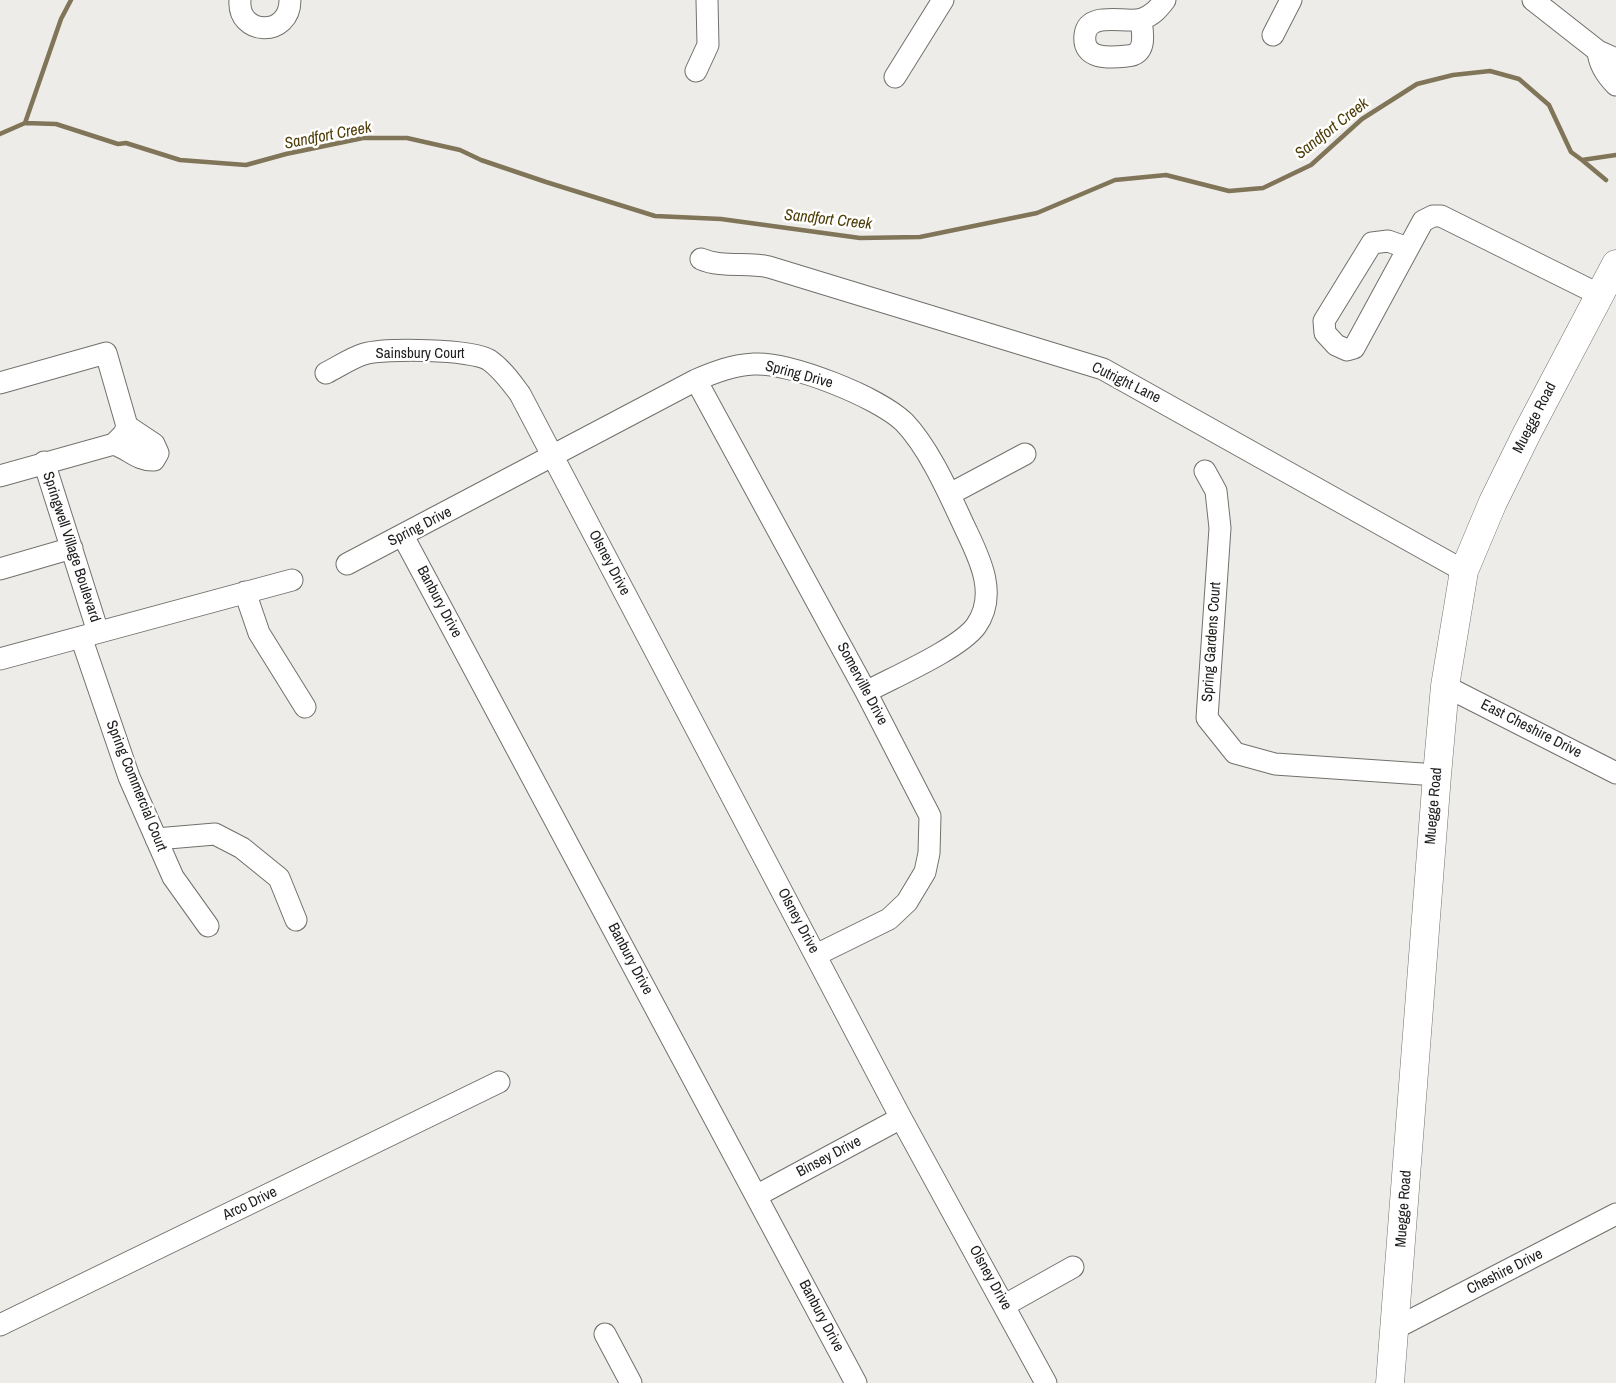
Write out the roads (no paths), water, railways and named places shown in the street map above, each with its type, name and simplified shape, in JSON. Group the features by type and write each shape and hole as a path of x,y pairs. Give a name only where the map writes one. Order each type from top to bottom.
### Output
{"main road":[{"name":"Muegge Road","path":"1390,1383 1437,775 1446,686 1464,571 1493,502 1522,441 1616,264"}],"street":[{"path":"240,0 241,11 245,18 251,24 267,28 282,22 287,15 290,0"},
{"path":"696,72 708,45 707,0"},
{"path":"895,77 943,0"},
{"path":"1141,20 1154,13 1165,0"},
{"path":"1273,35 1291,0"},
{"path":"1533,0 1607,55 1598,60 1616,85"},
{"path":"1408,248 1388,241 1372,243 1324,321 1325,334 1336,345 1347,350 1354,348 1423,221 1433,216 1441,216 1600,295"},
{"name":"Cutright Lane","path":"701,259 721,265 752,264 768,267 1103,369 1464,571"},
{"name":"Sainsbury Court","path":"326,373 364,354 446,351 468,353 488,360 506,375 520,394 553,458"},
{"path":"0,383 106,353 127,426 124,434 114,444 44,462 0,476"},
{"name":"Spring Drive","path":"348,564 553,458 696,380 725,368 755,364 777,367 834,383 876,403 903,422 925,451 950,494 983,565 987,585 984,607 976,626 959,642 866,692"},
{"name":"Somerville Drive","path":"696,380 866,692 930,816 929,853 924,872 915,890 889,919 816,955"},
{"path":"114,444 124,447 145,461 154,460 158,452 154,444 127,426"},
{"path":"950,494 1025,454"},
{"name":"Olsney Drive","path":"553,458 901,1118 1046,1383"},
{"name":"Springwell Village Boulevard","path":"44,462 72,548 90,635"},
{"name":"Spring Gardens Court","path":"1205,471 1216,491 1220,528 1207,718 1235,753 1275,764 1437,775"},
{"name":"Banbury Drive","path":"403,536 856,1383"},
{"path":"0,569 72,548"},
{"path":"0,659 292,580"},
{"path":"245,592 259,633 305,707"},
{"name":"Spring Commercial Court","path":"90,635 129,777 173,877 208,926"},
{"name":"East Cheshire Drive","path":"1446,686 1616,773"},
{"path":"156,839 215,834 242,848 279,878 296,920"},
{"name":"Arco Drive","path":"0,1325 499,1082"},
{"name":"Binsey Drive","path":"756,1196 901,1118"},
{"name":"Cheshire Drive","path":"1394,1329 1616,1214"},
{"path":"1005,1305 1073,1267"},
{"path":"605,1334 631,1383"}],"waterway":[{"path":"25,123 61,19 71,0"},
{"name":"Sandfort Creek","path":"0,134 25,123 56,124 118,144 126,143 180,160 246,165 286,154 363,138 407,138 460,150 481,160 655,216 721,219 860,238 920,237 1037,213 1115,180 1166,175 1229,191 1263,188 1311,165 1362,119 1417,84 1453,75 1490,71 1519,79 1549,105 1571,152 1582,160 1616,155"},
{"path":"1582,160 1606,180"}]}
